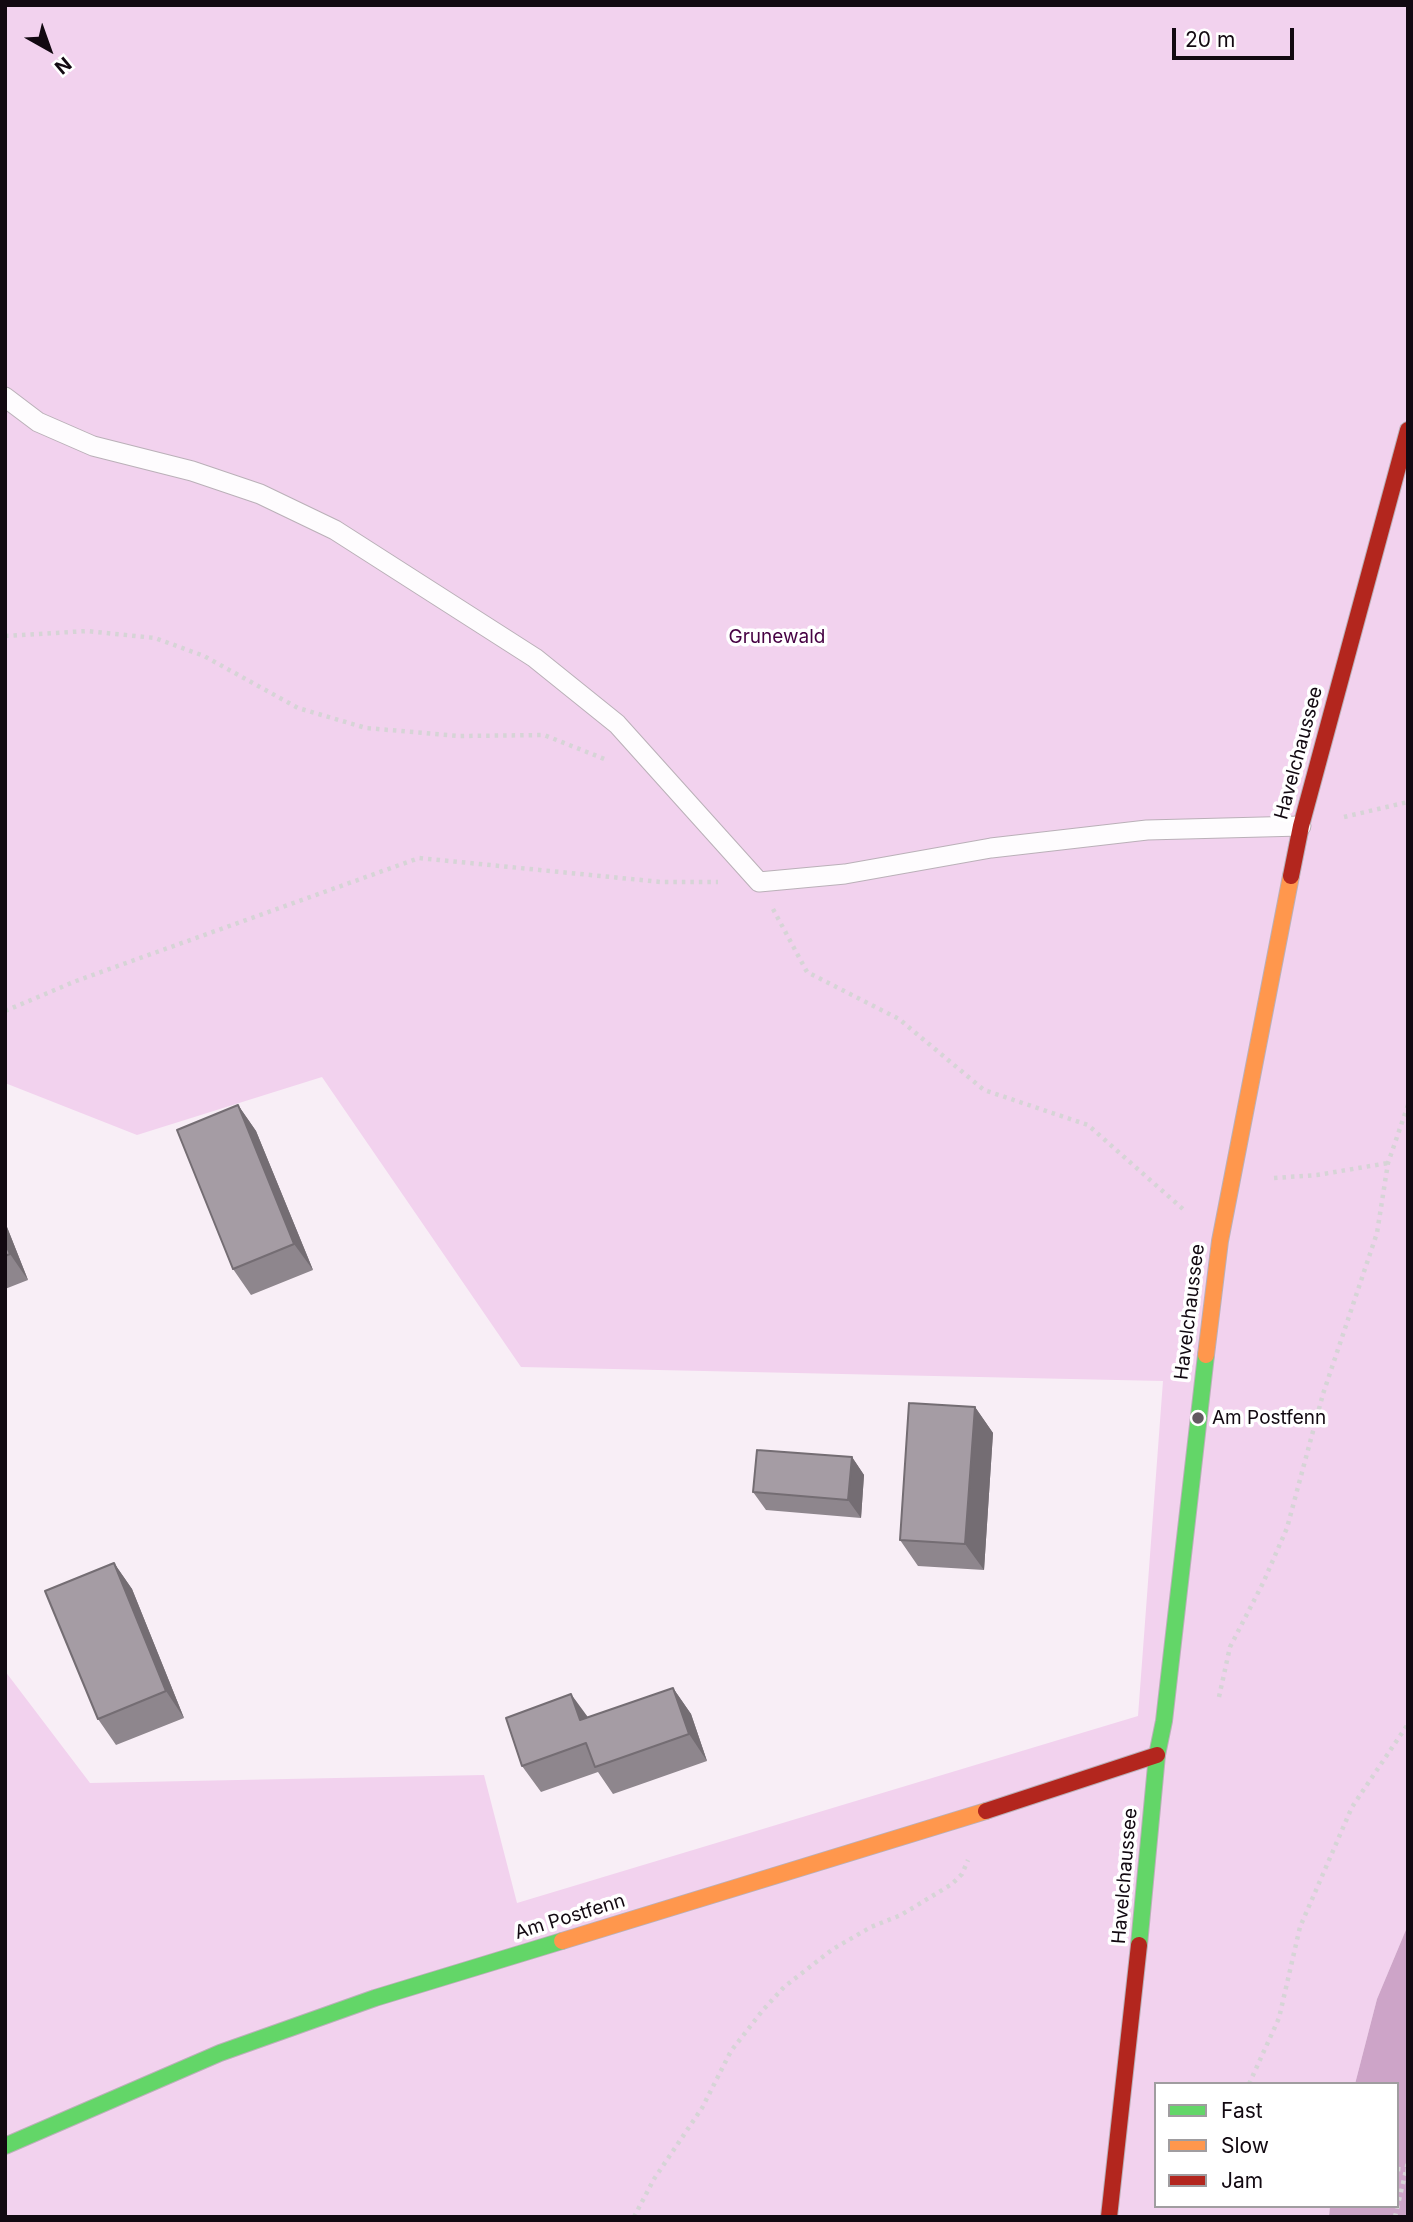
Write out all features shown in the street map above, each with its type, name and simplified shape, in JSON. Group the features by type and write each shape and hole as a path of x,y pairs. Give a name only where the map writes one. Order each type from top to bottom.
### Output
{"street":[{"name":"Havelchaussee","path":"1109,2217 1137,1968 1157,1755 1164,1721 1174,1611 1220,1241 1301,826 1408,430"},
{"name":"Am Postfenn","path":"5,2146 220,2053 375,1998 962,1819 1157,1755"}],"lane":[{"path":"5,397 38,422 93,446 192,471 260,494 335,530 535,658 617,724 759,882 845,874 991,848 1147,830 1301,826"}],"path":[{"path":"5,636 87,631 155,638 204,656 298,708 366,728 459,736 544,735 617,765"},
{"path":"1301,826 1408,802"},
{"path":"5,1011 76,981 419,858 661,882 759,882 807,972 899,1019 984,1090 1088,1125 1220,1241"},
{"path":"1219,1697 1230,1647 1263,1583 1287,1528 1323,1394 1377,1233 1388,1163 1408,1105"},
{"path":"1232,1180 1317,1175 1388,1163"},
{"path":"1250,2082 1279,2018 1300,1927 1352,1807 1408,1724"},
{"path":"634,2217 654,2179 702,2108 731,2051 784,1987 833,1949 871,1927 901,1915 952,1884 962,1874 967,1866 969,1852 962,1819"},
{"path":"1399,2202 1408,2162"}],"green space":[{"name":"Grunewald","path":"5,5 1408,5 1408,1925 1377,1999 1356,2082 1154,2082 1154,2208 1330,2208 1329,2217 5,2217 5,1671 90,1783 484,1775 517,1903 1138,1716 1163,1381 521,1367 322,1077 137,1135 5,1083"}],"shaded area":[{"path":"1408,1925 1408,2217 1329,2217 1330,2208 1399,2208 1399,2082 1356,2082 1377,1999"}],"building":[{"path":"238,1105 294,1244 233,1269 177,1130"},
{"path":"5,1242 10,1254 5,1256"},
{"path":"909,1403 975,1407 965,1544 900,1540"},
{"path":"757,1450 852,1457 848,1500 753,1492"},
{"path":"114,1563 166,1691 98,1719 45,1591"},
{"path":"673,1688 689,1734 595,1767 586,1743 522,1766 506,1718 571,1694 580,1720"}],"traffic: fast":[{"path":"1139,1945 1157,1755 1164,1721 1206,1355"},
{"path":"5,2146 220,2053 375,1998 562,1941"}],"traffic: slow":[{"path":"1206,1355 1220,1241 1291,876"},
{"path":"562,1941 986,1811"}],"traffic: jam":[{"path":"1291,876 1301,826 1408,430"},
{"path":"986,1811 1157,1755"},
{"path":"1109,2217 1139,1945"}],"place":[{"name":"Am Postfenn","path":"1198,1418"}]}
